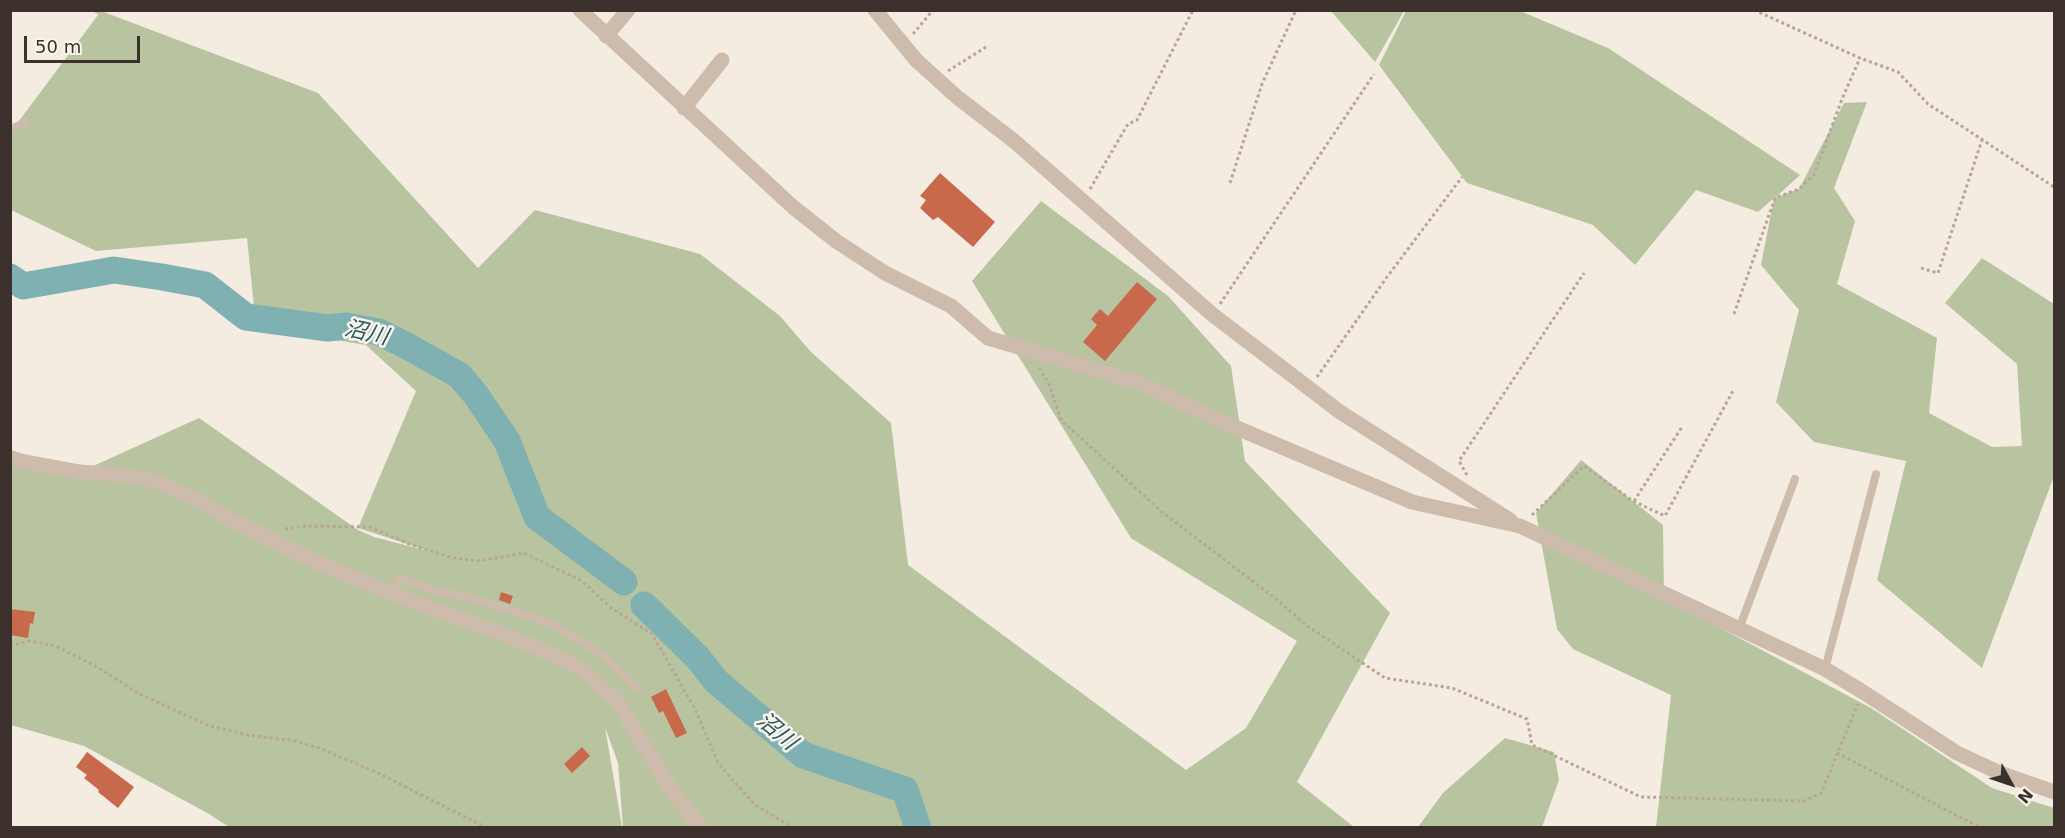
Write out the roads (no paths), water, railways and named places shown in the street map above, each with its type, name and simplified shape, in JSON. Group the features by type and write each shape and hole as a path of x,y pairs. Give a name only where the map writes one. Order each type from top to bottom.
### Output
{"street":[{"path":"580,10 793,207 836,242 885,273 951,306 988,338 1140,383 1218,420 1412,502 1520,526"},
{"path":"606,36 628,10"},
{"path":"875,10 903,45 936,78 1083,201 1213,315 1340,412 1520,526 1825,669 1957,753 2000,773 2055,792"},
{"path":"684,108 722,60"},
{"path":"10,459 80,472 124,475 156,481 203,502 224,516 312,560 389,592 513,638 578,666 619,704 668,785 701,828"}],"lane":[{"path":"10,130 25,122"},
{"path":"1825,669 1876,474"},
{"path":"1738,629 1795,479"},
{"path":"389,592 400,578 436,591 471,598 551,623 604,656 639,689"}],"waterway":[{"name":"沼川","path":"10,277 23,286 114,270 162,277 205,285 246,317 328,328 346,326 379,332 459,375 476,395 507,441 537,517 624,582"},
{"name":"沼川","path":"644,605 697,657 716,681 803,755 905,790 918,828"}]}
